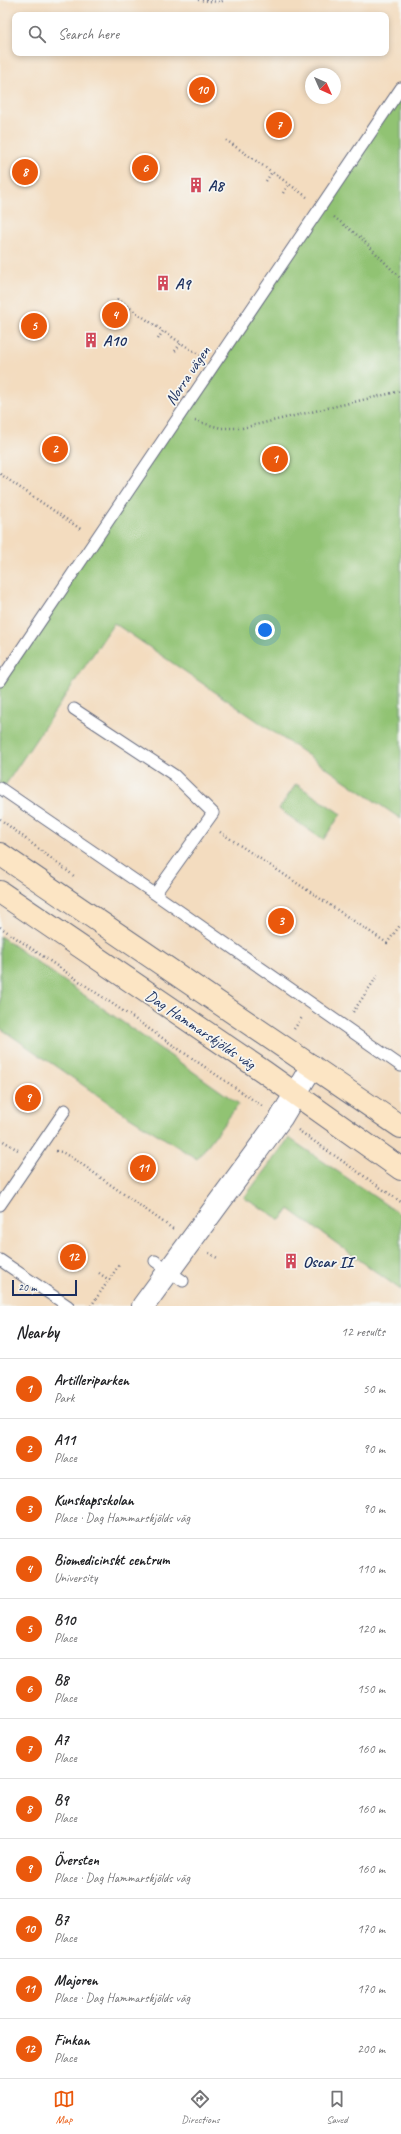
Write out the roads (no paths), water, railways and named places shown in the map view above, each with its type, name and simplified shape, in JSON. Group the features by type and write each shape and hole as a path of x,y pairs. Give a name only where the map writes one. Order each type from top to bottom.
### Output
{"main road":[{"name":"Dag Hammarskjölds väg","path":"0,854 401,1127"},
{"name":"Dag Hammarskjölds väg","path":"0,892 401,1168"}],"street":[{"path":"144,1306 281,1118 312,1066"}],"lane":[{"name":"Norra vägen","path":"0,681 4,667 96,539 401,88"},
{"path":"74,709 174,775 213,813 156,894"},
{"path":"0,788 156,894 401,1066"},
{"path":"0,1205 66,1110"},
{"path":"1,1264 68,1306"}],"place":[{"name":"B7","path":"202,90"},
{"name":"A7","path":"279,125"},
{"name":"B8","path":"145,168"},
{"name":"B9","path":"25,172"},
{"name":"A8","path":"196,185"},
{"name":"A9","path":"163,283"},
{"name":"Biomedicinskt centrum","path":"115,315"},
{"name":"B10","path":"34,326"},
{"name":"A10","path":"91,340"},
{"name":"A11","path":"55,449"},
{"name":"Artilleriparken","path":"275,459"},
{"name":"Kunskapsskolan","path":"281,921"},
{"name":"Översten","path":"28,1098"},
{"name":"Majoren","path":"143,1168"},
{"name":"Finkan","path":"73,1257"},
{"name":"Oscar II","path":"291,1261"}]}
